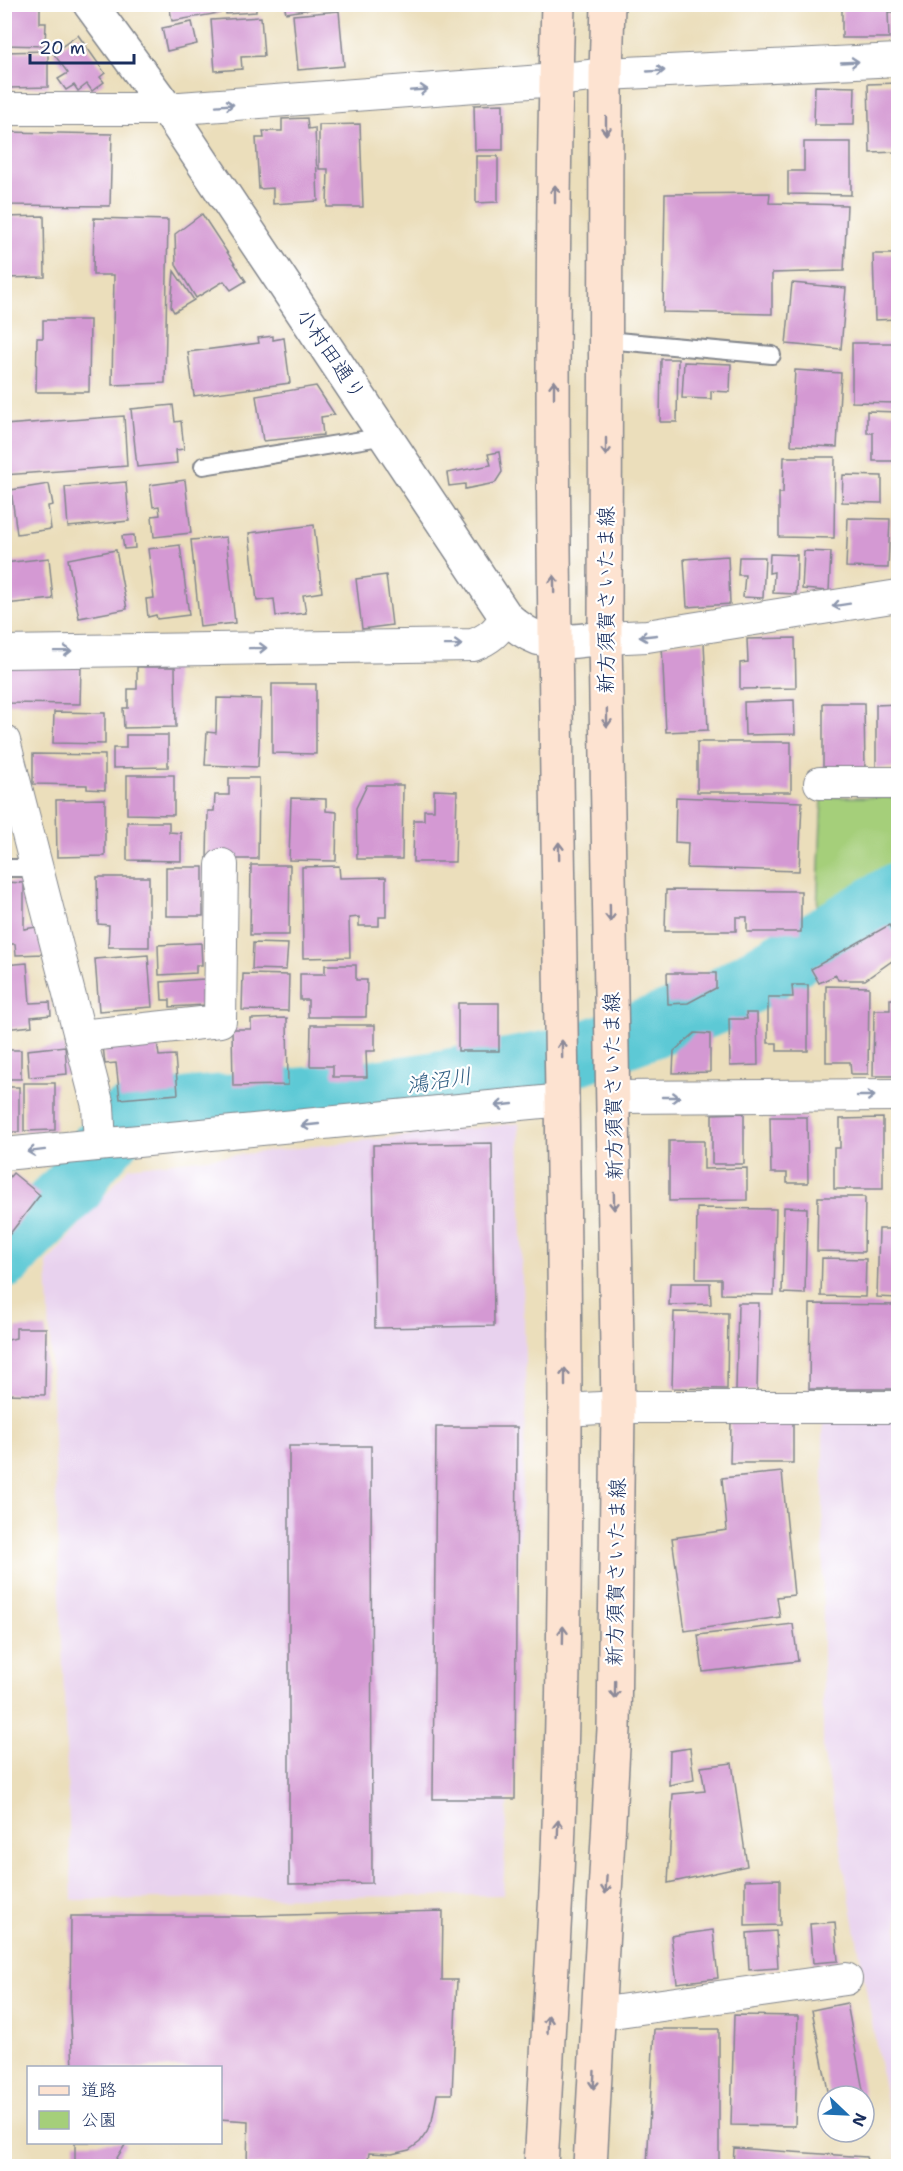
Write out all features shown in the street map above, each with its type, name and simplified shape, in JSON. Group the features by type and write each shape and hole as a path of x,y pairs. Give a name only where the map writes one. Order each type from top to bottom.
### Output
{"main road":[{"path":"541,2166 561,1753 565,1410 563,1091 553,494 558,4"},
{"name":"新方須賀さいたま線","path":"590,2166 614,1729 618,1407 605,638 608,4"}],"street":[{"name":"小村田通り","path":"90,4 167,109 506,617 522,632 537,639 555,642 605,638"},
{"path":"4,109 167,109 556,80 606,74 898,60"},
{"path":"605,638 647,636 898,596"},
{"path":"4,652 473,645 486,640 498,630 506,617"},
{"path":"4,741 98,1106 100,1144"},
{"path":"820,783 898,783"},
{"path":"80,1036 220,1021 222,865"},
{"path":"612,1088 898,1095"},
{"path":"4,1154 100,1144 134,1143 563,1091"},
{"path":"565,1410 618,1407 898,1407"},
{"path":"598,2014 846,1979"}],"lane":[{"path":"606,340 772,355"},
{"path":"203,466 386,436"},
{"path":"4,868 37,868"}],"shaded area":[{"path":"519,1123 526,1399 503,1895 72,1900 47,1263 129,1167"},
{"path":"823,1417 898,1418 898,2166 823,1751"}],"green space":[{"path":"822,797 898,797 898,882 816,933"}],"building":[{"path":"6,4 40,4 40,23 46,23 45,46 4,45 4,6"},
{"path":"169,4 218,4 220,13 172,21"},
{"path":"225,4 256,4 256,12 226,14"},
{"path":"284,4 331,4 331,6 286,13"},
{"path":"842,4 898,4 898,12 888,12 889,38 842,38"},
{"path":"339,11 344,66 298,70 293,15"},
{"path":"261,17 264,56 241,57 242,69 215,71 211,20"},
{"path":"192,22 197,44 167,51 162,28"},
{"path":"78,35 105,73 100,77 104,82 92,91 87,84 78,91 74,85 66,90 58,79 68,73 53,53"},
{"path":"48,51 48,87 9,88 9,83 4,83 4,52"},
{"path":"898,83 898,152 870,153 868,84"},
{"path":"815,86 855,87 854,125 814,125"},
{"path":"503,104 503,150 475,150 474,105"},
{"path":"307,118 308,129 315,128 318,201 273,204 273,188 259,189 256,138 264,138 263,131 282,131 282,119"},
{"path":"360,124 363,207 327,207 328,169 319,169 319,125"},
{"path":"4,132 112,134 110,206 4,205"},
{"path":"804,142 851,142 851,195 788,194 788,171 804,171"},
{"path":"476,156 498,156 498,202 476,203"},
{"path":"770,193 769,203 847,205 844,271 772,273 772,314 663,312 665,194"},
{"path":"202,214 246,281 231,290 224,281 196,298 176,265 175,234"},
{"path":"44,216 45,277 4,278 4,217"},
{"path":"94,218 168,220 165,383 112,385 114,275 93,275"},
{"path":"873,254 898,254 898,319 875,320"},
{"path":"174,271 194,300 174,312 171,307"},
{"path":"792,283 846,288 841,349 786,344"},
{"path":"43,320 90,320 89,392 36,392 37,338 43,338"},
{"path":"273,336 273,340 284,338 290,383 194,396 188,352 259,343 258,338"},
{"path":"852,343 898,343 898,403 852,402"},
{"path":"661,359 678,359 677,422 660,422"},
{"path":"684,362 731,364 730,392 711,391 711,399 682,398"},
{"path":"795,370 841,373 837,447 791,445"},
{"path":"316,386 335,415 321,417 323,435 263,441 256,396"},
{"path":"173,405 175,422 181,421 184,449 176,450 177,463 137,467 131,409"},
{"path":"867,411 898,412 898,461 873,461 873,433 867,433"},
{"path":"124,416 127,466 4,475 4,425"},
{"path":"499,452 502,472 495,483 465,489 465,484 449,486 447,473 491,465 488,454"},
{"path":"784,457 835,457 834,538 779,537 779,493 783,493"},
{"path":"843,475 882,476 882,503 842,502"},
{"path":"185,480 191,533 154,537 152,516 160,515 159,506 153,507 150,485"},
{"path":"126,482 129,521 68,527 65,487"},
{"path":"49,484 53,505 48,506 51,529 17,534 11,490"},
{"path":"848,518 890,519 888,568 846,567"},
{"path":"314,525 322,592 303,595 306,613 276,616 274,599 257,601 249,533"},
{"path":"134,535 135,548 124,549 122,536"},
{"path":"226,537 235,623 200,627 191,540"},
{"path":"180,545 189,615 157,619 156,615 148,617 146,599 154,598 148,549"},
{"path":"116,550 127,609 79,618 68,559"},
{"path":"804,551 831,552 829,591 802,589"},
{"path":"770,554 797,555 796,594 773,593 774,572 769,573"},
{"path":"728,556 730,604 687,607 684,559"},
{"path":"739,557 765,557 763,598 743,597 745,575 738,575"},
{"path":"49,558 53,599 5,604 4,563"},
{"path":"386,575 392,625 362,629 356,579"},
{"path":"795,638 796,688 740,689 740,663 748,662 747,639"},
{"path":"704,642 708,730 666,732 662,645"},
{"path":"7,666 81,667 80,704 6,703"},
{"path":"137,667 175,667 176,727 124,728 123,708 128,708 128,689 137,689"},
{"path":"272,684 316,684 316,754 272,753"},
{"path":"217,698 261,699 258,767 205,765 207,732 216,733"},
{"path":"794,700 795,734 745,735 744,702"},
{"path":"823,703 864,703 865,771 823,772"},
{"path":"898,704 898,768 876,768 876,705"},
{"path":"54,712 105,713 105,744 53,743"},
{"path":"126,735 168,735 168,767 113,768 113,748 126,748"},
{"path":"697,742 791,742 791,792 697,792"},
{"path":"33,754 105,755 105,790 87,789 87,785 33,784"},
{"path":"127,775 174,775 174,815 127,814"},
{"path":"229,778 259,778 258,859 207,859 208,811 214,811 215,795 229,795"},
{"path":"367,785 403,785 402,859 357,859 356,808"},
{"path":"434,790 457,791 455,862 413,862 414,820 424,820 424,810 434,810"},
{"path":"676,797 802,802 799,871 687,868 688,843 675,842"},
{"path":"291,798 326,799 326,811 337,812 336,861 289,860"},
{"path":"105,799 105,856 57,857 56,800"},
{"path":"5,809 7,809 7,853 5,853"},
{"path":"127,822 169,822 169,832 181,833 181,861 127,860"},
{"path":"251,865 290,865 289,935 250,935"},
{"path":"339,866 340,878 386,877 386,917 379,917 379,926 359,926 359,917 349,918 350,957 303,958 302,867"},
{"path":"166,867 203,867 203,916 166,916"},
{"path":"97,877 149,877 149,947 108,947 109,925 98,924"},
{"path":"4,882 24,883 24,929 36,927 44,954 16,955 15,944 4,944"},
{"path":"666,890 801,891 801,932 747,932 747,917 736,917 736,931 665,931"},
{"path":"889,925 897,938 896,958 865,980 838,980 836,975 819,983 811,969"},
{"path":"201,943 202,965 196,965 196,973 159,975 158,945"},
{"path":"253,943 288,944 286,970 252,969"},
{"path":"148,955 152,1007 99,1011 95,959"},
{"path":"27,963 30,1003 50,1002 51,1015 31,1017 32,1026 4,1029 4,965"},
{"path":"325,965 356,965 356,980 367,980 366,1017 308,1017 308,1000 300,1000 300,974 325,974"},
{"path":"667,973 716,973 716,988 688,1003 668,1004"},
{"path":"243,974 289,975 288,1011 242,1010"},
{"path":"204,979 205,1005 170,1007 170,1000 162,1000 161,982"},
{"path":"792,985 808,985 808,1051 777,1051 777,1043 768,1043 768,997 793,997"},
{"path":"826,986 869,987 868,1074 851,1074 850,1062 826,1062"},
{"path":"890,999 898,999 898,1058 895,1058 895,1076 873,1076 874,1010 890,1010"},
{"path":"458,1003 499,1003 499,1051 458,1051"},
{"path":"746,1013 757,1013 758,1065 730,1066 729,1019 747,1019"},
{"path":"287,1018 288,1085 233,1086 232,1029 251,1029 251,1019"},
{"path":"311,1025 375,1025 375,1051 366,1051 367,1077 333,1077 333,1066 310,1066"},
{"path":"695,1033 710,1034 710,1072 673,1073 674,1051"},
{"path":"157,1041 159,1056 175,1055 178,1094 120,1099 116,1063 105,1064 103,1046"},
{"path":"65,1046 67,1074 29,1077 27,1050"},
{"path":"4,1050 21,1050 21,1079 4,1079"},
{"path":"24,1083 55,1083 55,1130 24,1131"},
{"path":"4,1087 19,1087 19,1132 4,1132"},
{"path":"744,1113 744,1164 712,1164 712,1114"},
{"path":"770,1117 807,1117 808,1183 787,1183 787,1173 771,1173"},
{"path":"883,1118 883,1189 834,1189 834,1148 840,1148 840,1119"},
{"path":"669,1141 704,1141 704,1169 747,1168 747,1200 669,1201"},
{"path":"492,1143 494,1326 375,1328 373,1145"},
{"path":"13,1173 40,1195 9,1235 4,1232 4,1184"},
{"path":"818,1197 865,1197 864,1252 817,1251"},
{"path":"784,1207 807,1208 805,1294 782,1293"},
{"path":"697,1208 776,1209 774,1295 721,1294 721,1279 696,1279"},
{"path":"879,1229 898,1229 898,1298 877,1297"},
{"path":"822,1258 866,1259 865,1297 821,1296"},
{"path":"670,1283 710,1283 711,1304 669,1305"},
{"path":"738,1303 759,1303 757,1391 736,1391"},
{"path":"810,1304 898,1305 898,1389 809,1389"},
{"path":"674,1312 728,1313 727,1389 672,1388"},
{"path":"16,1328 46,1328 45,1395 4,1394 4,1341 16,1338"},
{"path":"731,1422 793,1422 793,1463 730,1463"},
{"path":"436,1427 517,1427 515,1799 433,1799"},
{"path":"289,1446 371,1446 372,1883 289,1884"},
{"path":"782,1472 794,1595 777,1597 780,1617 685,1631 672,1538 727,1530 722,1478"},
{"path":"793,1624 798,1661 703,1672 698,1635"},
{"path":"690,1748 694,1780 669,1785 670,1751"},
{"path":"732,1763 747,1866 668,1883 673,1794 705,1791 701,1767"},
{"path":"780,1879 780,1925 745,1926 745,1880"},
{"path":"443,1911 442,1980 457,1980 452,2094 437,2094 432,2121 427,2132 420,2142 409,2150 392,2154 369,2153 367,2166 247,2165 248,2121 222,2119 222,2066 73,2066 70,2007 71,1916 248,1916"},
{"path":"835,1922 838,1961 813,1963 810,1924"},
{"path":"713,1930 718,1978 677,1983 671,1936"},
{"path":"776,1931 778,1968 749,1970 747,1933"},
{"path":"847,2003 862,2084 827,2084 812,2010"},
{"path":"734,2015 798,2016 795,2126 731,2125"},
{"path":"654,2029 719,2029 719,2166 647,2166"},
{"path":"75,2144 125,2144 112,2166 75,2166"},
{"path":"734,2148 866,2157 869,2166 733,2166"}],"waterway":[{"name":"鴻沼川","path":"4,1258 74,1186 87,1163 126,1119 191,1108 344,1095 425,1084 568,1058 710,1006 898,893"}]}
